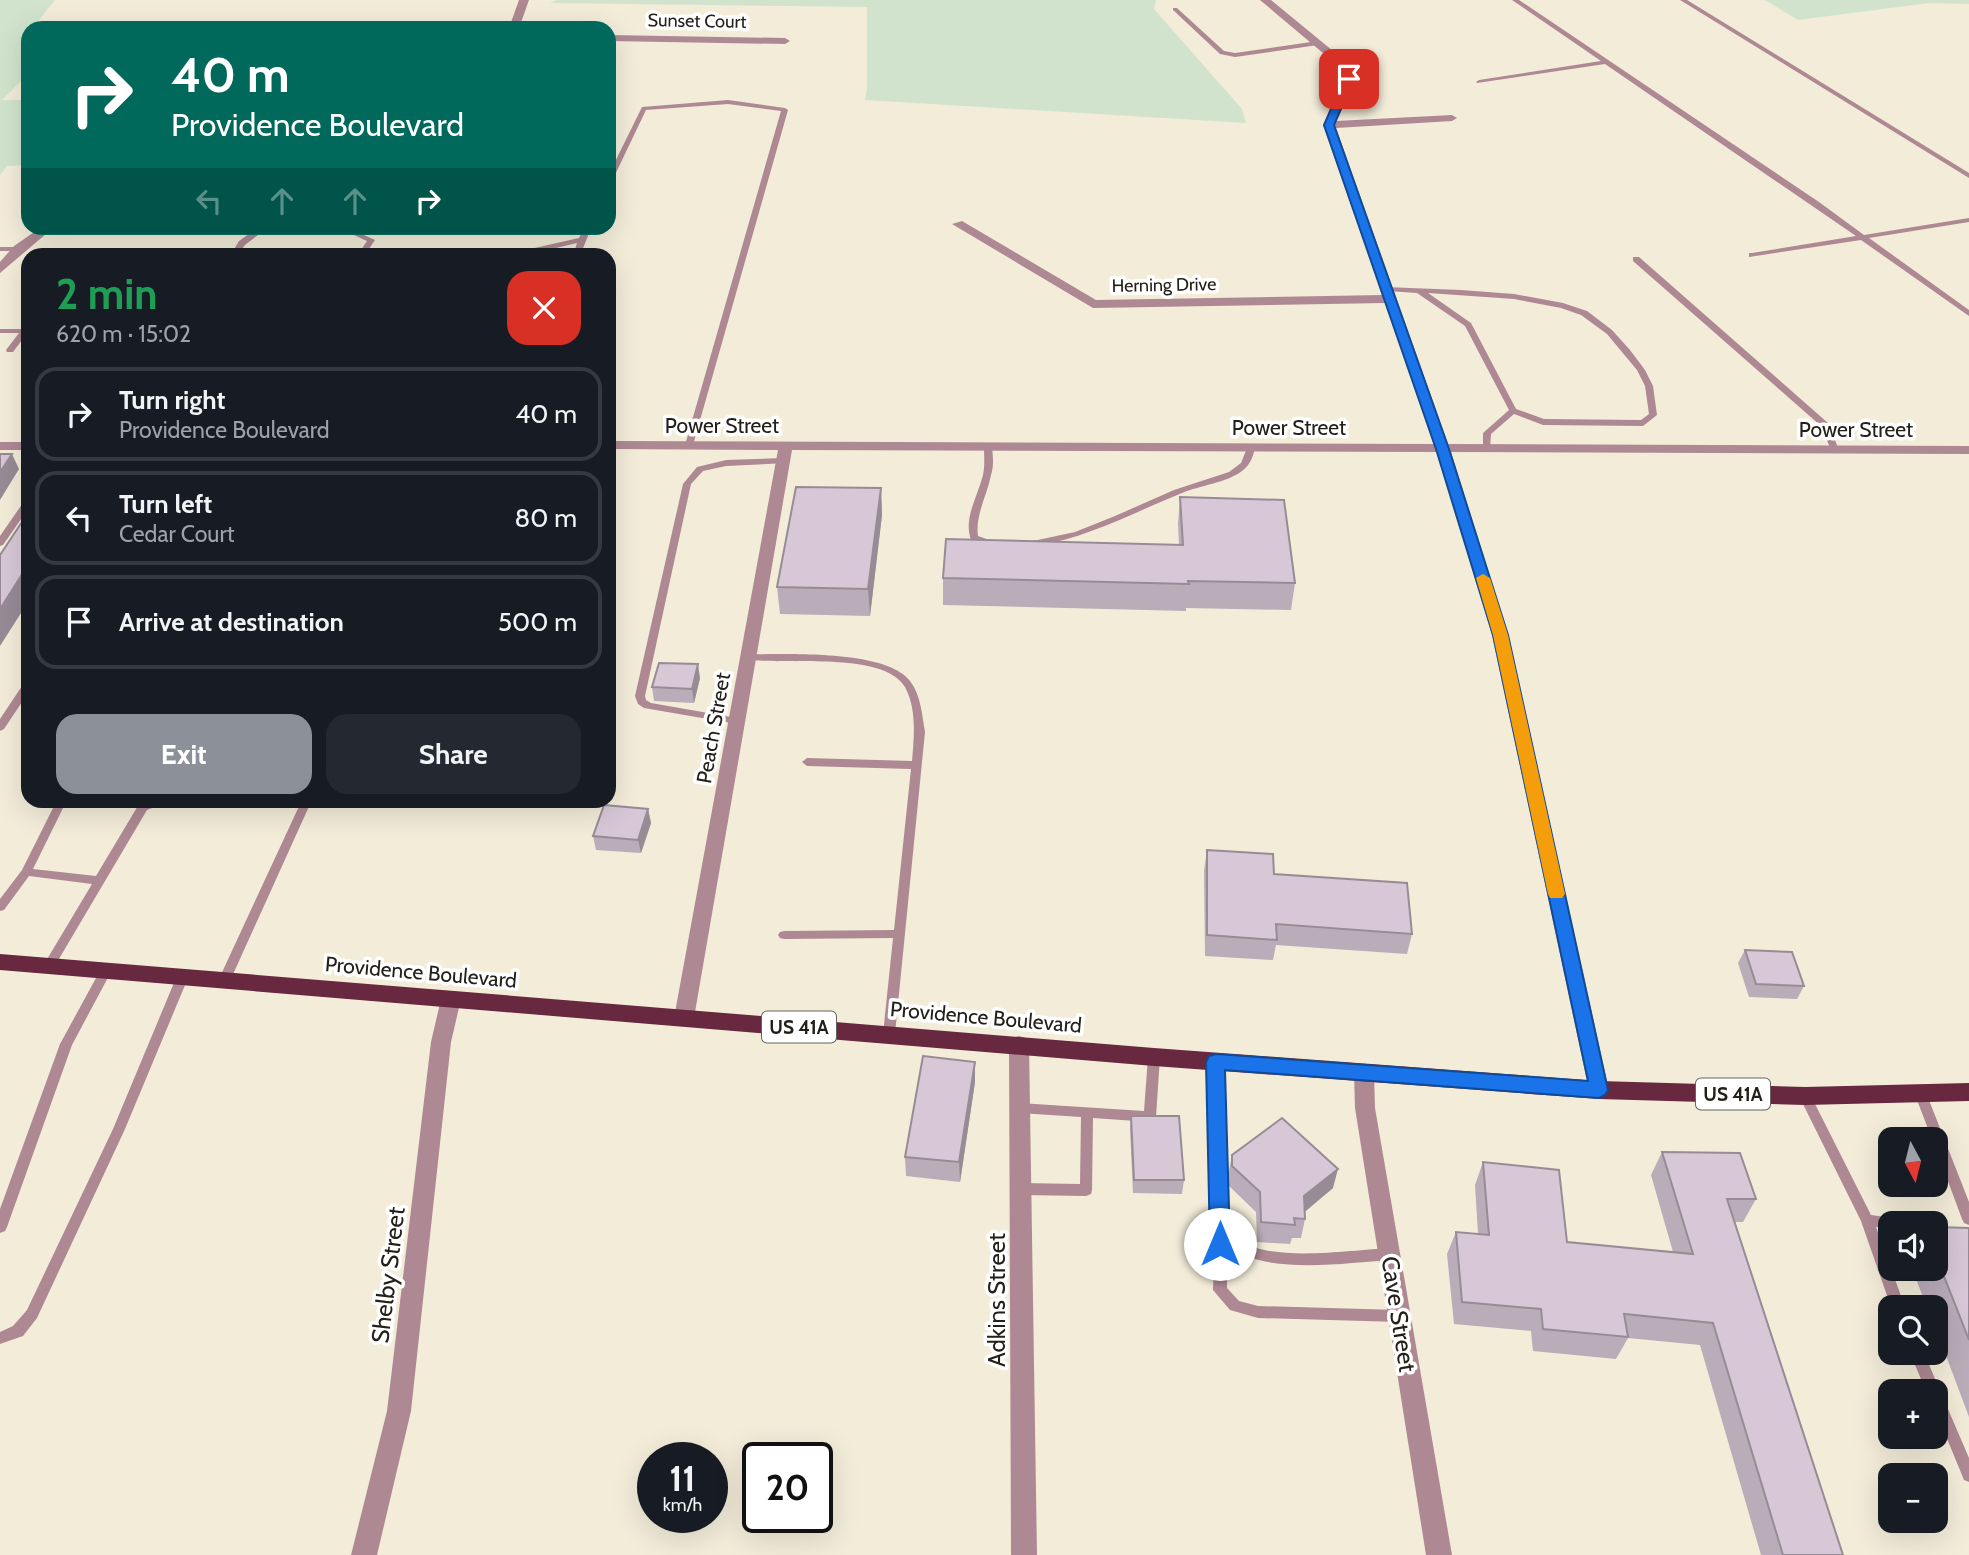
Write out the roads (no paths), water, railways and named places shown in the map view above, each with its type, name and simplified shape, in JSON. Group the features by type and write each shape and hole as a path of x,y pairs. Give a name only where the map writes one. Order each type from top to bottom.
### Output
{"highway":[{"name":"Providence Boulevard","path":"0,961 1216,1062 1599,1090 1805,1096 1969,1092"}],"street":[{"path":"516,21 524,0"},
{"path":"1265,0 1340,62 1349,79 1329,125 1443,449 1500,635 1599,1090"},
{"name":"Sunset Court","path":"616,38 785,41"},
{"path":"1329,125 1452,118"},
{"name":"Herning Drive","path":"958,224 1093,304 1390,294"},
{"path":"0,269 18,249 37,235"},
{"name":"Power Street","path":"616,445 689,445 785,454 988,447 1969,450"},
{"path":"0,446 21,446"},
{"name":"Peach Street","path":"684,1017 785,454"},
{"name":"Shelby Street","path":"364,1555 399,1411 441,1042 452,999"},
{"name":"Adkins Street","path":"1019,1044 1024,1555"},
{"name":"Cave Street","path":"1364,1073 1365,1108 1439,1555"}],"lane":[{"path":"1515,0 1866,238 1969,314"},
{"path":"1682,0 1969,176"},
{"path":"1175,9 1222,53 1235,55 1318,43"},
{"path":"1479,82 1607,62"},
{"path":"616,166 644,108 728,102 785,110 689,445"},
{"path":"1752,254 1969,220"},
{"path":"239,248 253,235"},
{"path":"360,235 371,240 366,248"},
{"path":"578,248 584,235"},
{"path":"546,248 581,240"},
{"path":"0,249 18,249"},
{"path":"1636,259 1825,425 1835,450"},
{"path":"1390,294 1420,291 1546,301 1586,314 1612,334 1646,379 1653,415 1643,423 1543,422 1513,411 1468,325 1420,291"},
{"path":"0,331 21,329"},
{"path":"10,351 21,335"},
{"path":"1486,449 1487,433 1513,411"},
{"path":"988,447 989,473 977,507 972,532 974,538 982,543 1003,544"},
{"path":"1024,544 1050,542 1198,484 1226,477 1244,466 1251,448"},
{"path":"737,721 648,706 642,702 640,696 687,484 700,469 785,454"},
{"path":"0,543 21,512"},
{"path":"748,657 865,661 902,677 913,696 920,732 889,1034"},
{"path":"0,727 21,696"},
{"path":"807,762 916,765"},
{"path":"0,907 26,872 58,808"},
{"path":"49,965 142,808"},
{"path":"224,981 303,808"},
{"path":"26,872 99,881"},
{"path":"784,935 898,934"},
{"path":"0,1227 66,1044 106,970"},
{"path":"0,1338 18,1331 32,1314 119,1129 181,978"},
{"path":"1019,1108 1150,1117 1154,1056"},
{"path":"1216,1062 1220,1290 1235,1306 1258,1312 1399,1316"},
{"path":"1921,1095 1969,1219"},
{"path":"1805,1096 1867,1220 1894,1295"},
{"path":"1021,1189 1086,1190 1087,1112"},
{"path":"1867,1220 1878,1221"},
{"path":"1220,1221 1225,1234 1242,1248 1262,1253 1302,1258 1389,1254"},
{"path":"1948,1425 1969,1475"}]}
